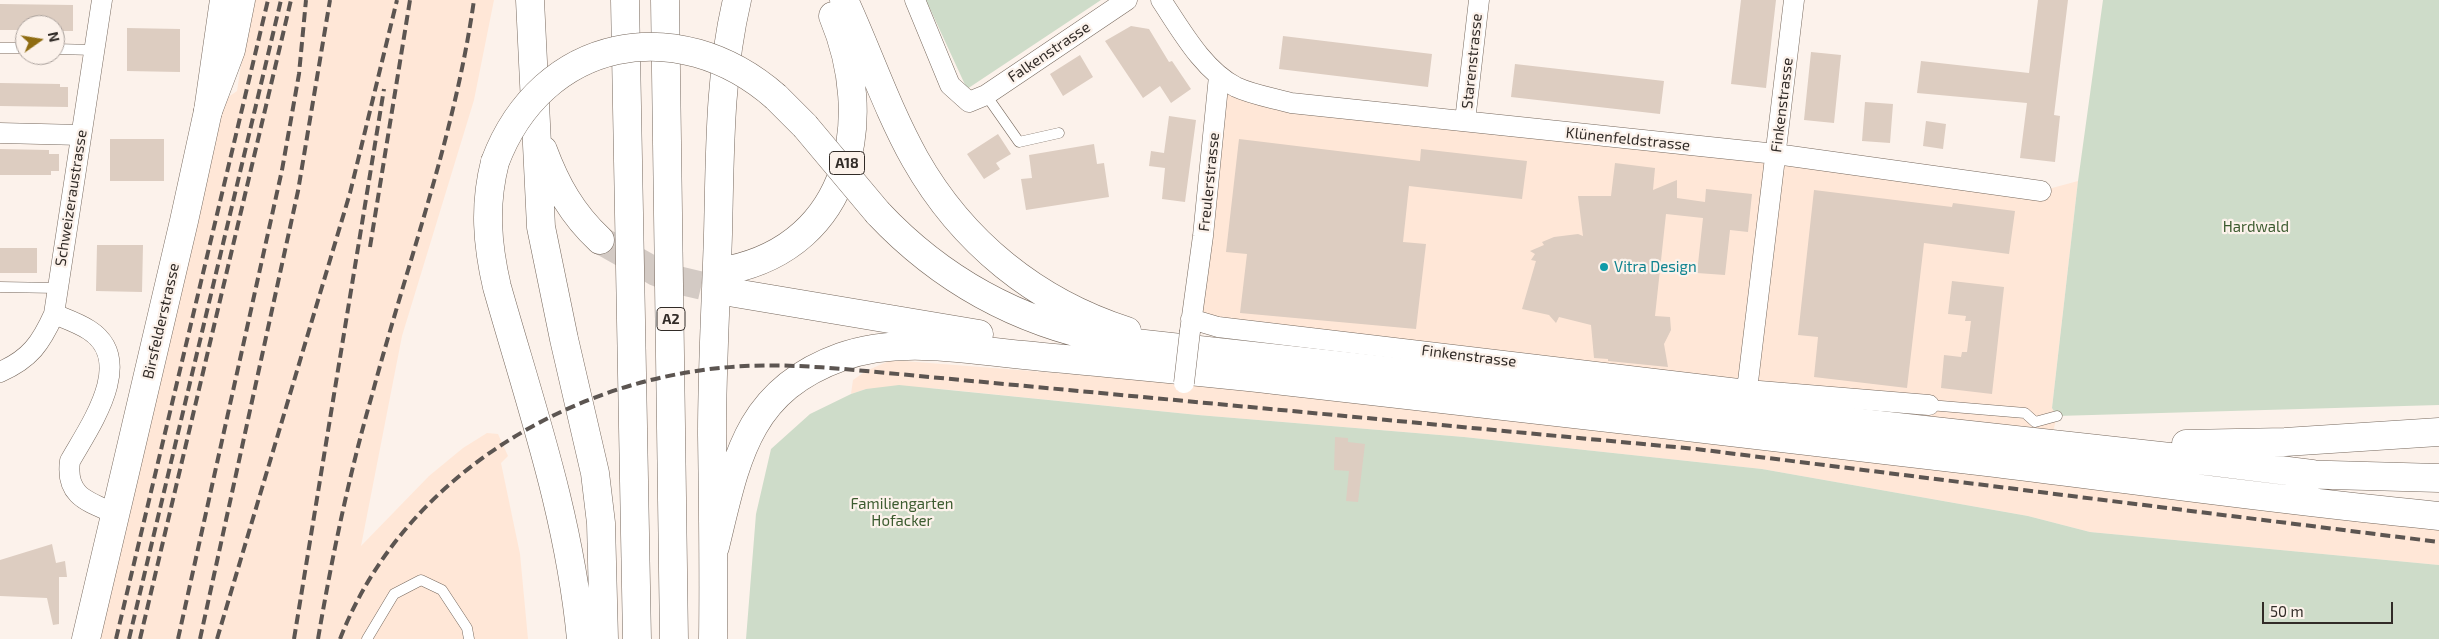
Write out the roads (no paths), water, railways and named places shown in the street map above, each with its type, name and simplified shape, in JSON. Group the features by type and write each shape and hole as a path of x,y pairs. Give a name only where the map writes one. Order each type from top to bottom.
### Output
{"main road":[{"name":"Birsfelderstrasse","path":"86,639 182,231 208,111 224,0"},
{"path":"208,111 230,50 241,0"},
{"path":"530,0 541,227 598,500 604,639"},
{"path":"625,0 636,639"},
{"name":"A2","path":"665,0 674,639"},
{"path":"713,639 715,548 712,434 720,163 728,45 737,0"},
{"name":"A18","path":"827,0 846,50 853,87 853,133 845,170 826,207 801,236 784,249 729,281 1194,351"},
{"path":"848,5 915,157 951,213 977,242 1022,280 1076,309 1120,328 1194,351"},
{"path":"581,639 570,550 560,504 497,287 490,256 487,213 495,162 505,138 518,116 547,86 581,63 619,50 661,46 702,53 735,67 776,97 805,126 878,213 909,243 950,276 1014,311 1062,329 1090,336 1194,351 2001,452 2232,494 2439,516"},
{"path":"537,137 560,192 573,212 600,240"},
{"path":"715,548 737,460 754,425 785,387 812,369 836,359 870,349 918,346 1194,351"},
{"path":"2001,452 2112,443 2235,443 2439,432"},
{"path":"2001,452 2215,462 2312,474 2439,478"}],"street":[{"name":"Schweizeraustrasse","path":"0,372 18,363 31,352 43,339 54,314 102,0"},
{"path":"915,0 950,85 977,98"},
{"name":"Falkenstrasse","path":"977,98 1127,0"},
{"path":"1161,0 1190,43 1219,76"},
{"name":"Starenstrasse","path":"1465,121 1479,0"},
{"name":"Finkenstrasse","path":"1748,390 1794,0"},
{"name":"Klünenfeldstrasse","path":"1219,76 1237,87 1292,103 1776,154 2041,191"},
{"name":"Freulerstrasse","path":"1194,351 1219,76"},
{"path":"0,134 80,135"},
{"path":"54,314 91,331 104,346 109,362 110,380 104,399 70,461 69,471 70,483 76,493 85,500 116,514"},
{"name":"Finkenstrasse","path":"1194,351 1218,327 1748,390 1929,405"}],"lane":[{"path":"0,48 15,48"},
{"path":"65,49 95,50"},
{"path":"977,98 1019,142 1059,133"},
{"path":"0,287 57,288"},
{"path":"1929,405 2025,413 2035,422 2056,416"},
{"path":"367,639 394,594 422,580 442,590 467,628 468,639"}],"tunnel":[{"path":"600,240 656,272 673,279 729,292"}],"railway":[{"path":"116,639 268,0"},
{"path":"129,639 281,0"},
{"path":"140,639 291,0"},
{"path":"178,639 282,170 299,74 306,0"},
{"path":"200,639 298,191 330,0"},
{"path":"217,639 350,193 397,0"},
{"path":"370,247 410,0"},
{"path":"318,639 348,486 386,346 443,150 466,50 474,0"},
{"path":"294,639 384,89"},
{"path":"340,639 366,585 399,537 439,494 485,456 535,425 589,400 645,381 703,370 744,366 805,366 846,369 1696,449 2439,542"}],"place":[{"name":"Vitra Design","path":"1604,267"}],"park label":[{"name":"Hardwald","path":"2256,227"},
{"name":"Familiengarten Hofacker","path":"902,512"}]}
